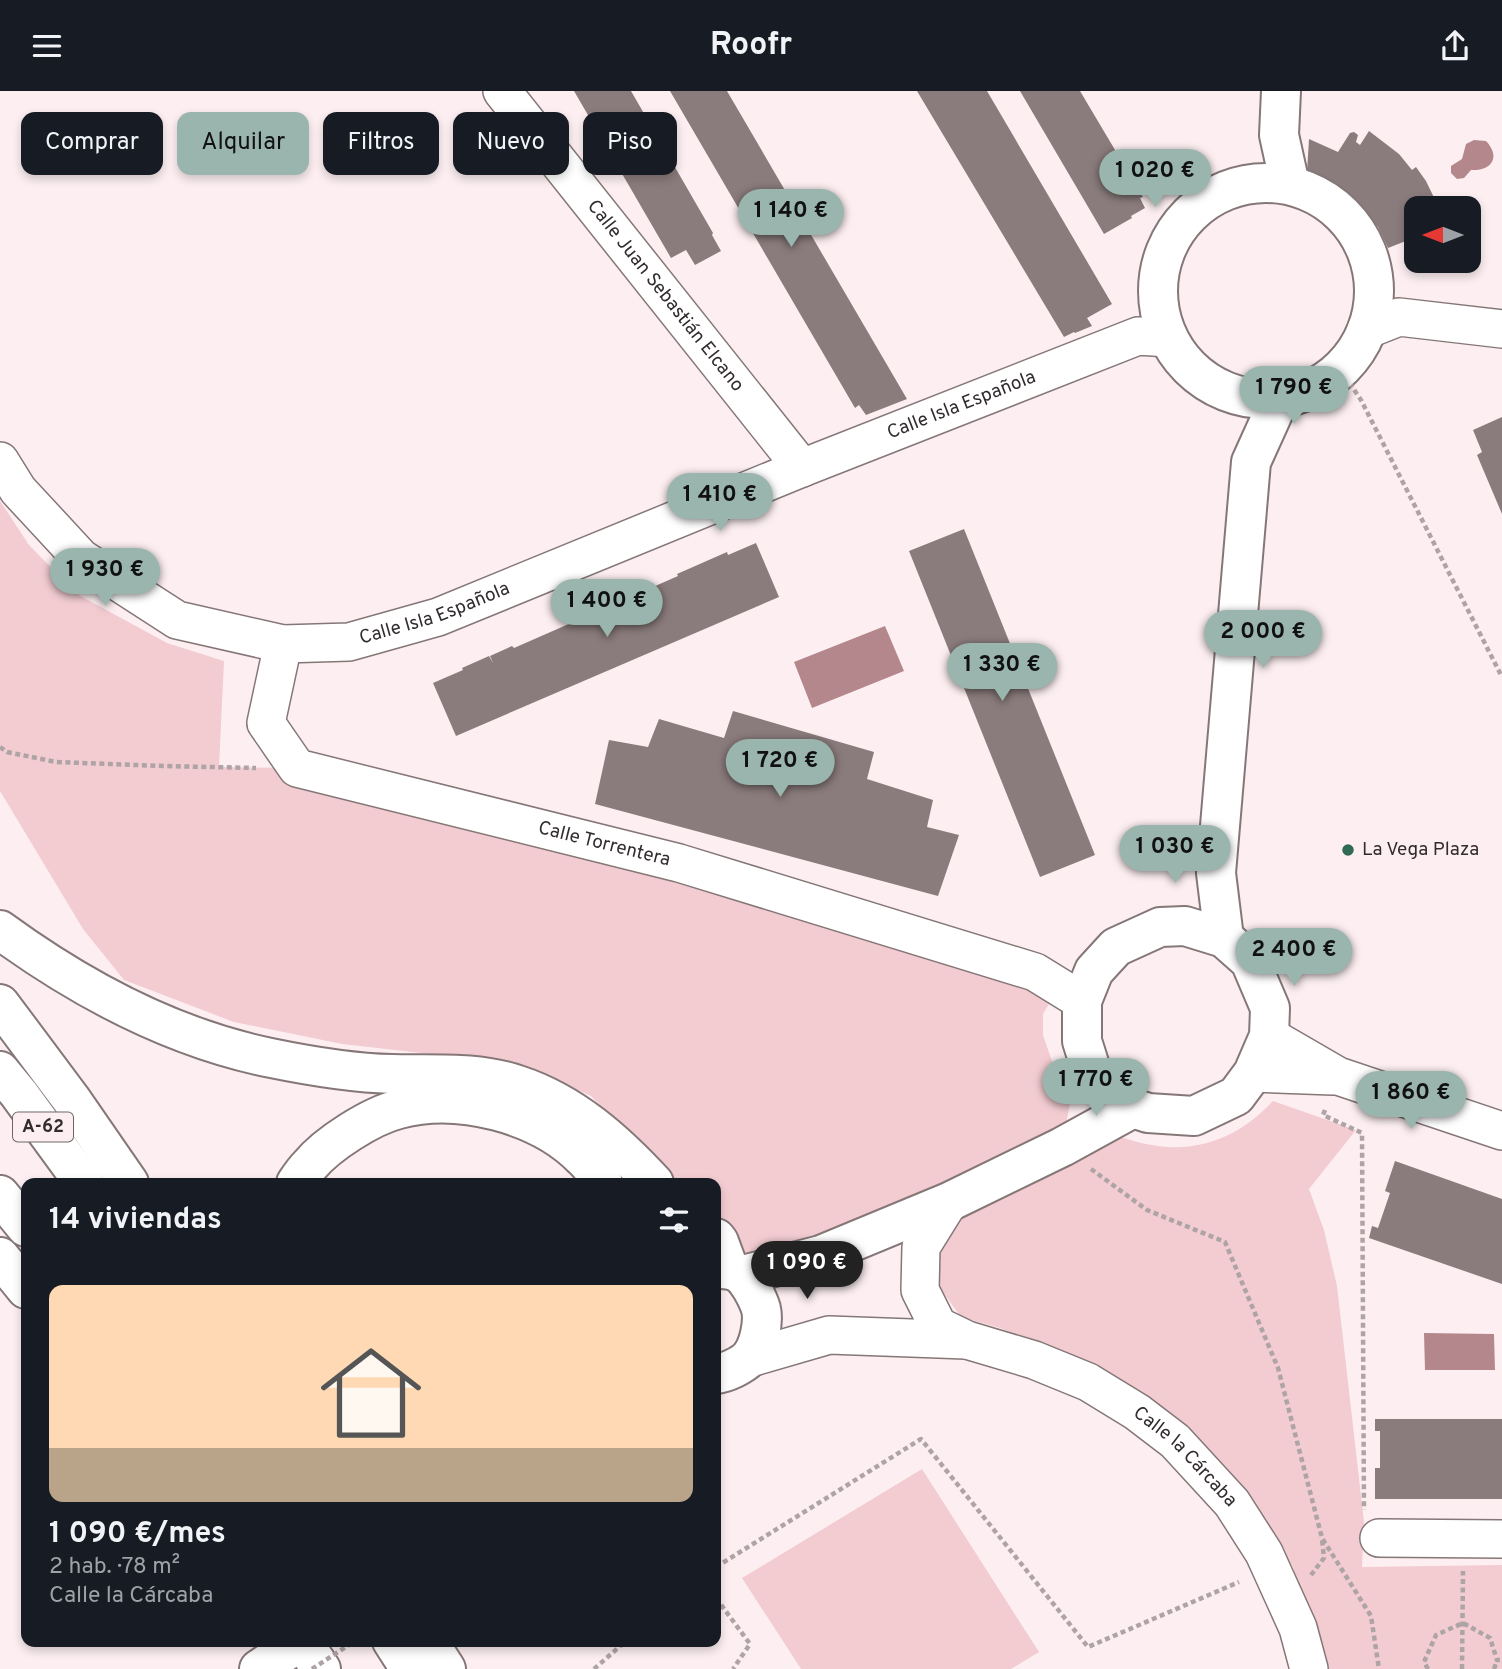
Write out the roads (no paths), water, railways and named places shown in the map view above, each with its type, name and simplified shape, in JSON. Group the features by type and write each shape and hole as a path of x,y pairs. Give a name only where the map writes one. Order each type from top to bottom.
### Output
{"main road":[{"path":"1272,184 1279,135 1281,91"},
{"path":"1272,184 1319,196 1338,209 1353,226 1372,268 1380,314 1340,369 1322,383 1302,393 1280,398 1250,398 1221,389 1202,378 1183,361 1155,328 1158,278 1165,251 1178,226 1198,207 1221,192 1272,184"},
{"path":"1221,389 1251,462"},
{"path":"1224,938 1216,873 1251,462 1280,398"},
{"path":"1185,926 1216,873"},
{"path":"1185,926 1224,938 1250,961 1270,1008 1269,1035 1253,1073 1236,1096 1194,1116 1148,1113 1133,1108 1094,1079 1082,1041 1088,986 1116,947 1160,927 1185,926"},
{"path":"0,930 93,990 179,1031 222,1047 332,1069 392,1074 442,1073 484,1077 517,1084 549,1098 581,1117 608,1137 649,1178"},
{"path":"0,1004 126,1178"},
{"name":"A-62","path":"0,1071 80,1178"},
{"path":"1062,1147 1094,1079"},
{"path":"300,1178 310,1164 365,1123 396,1109 430,1103 490,1109 521,1119 553,1135 583,1157 599,1178"},
{"path":"721,1374 750,1358 760,1335 737,1277 821,1255 948,1202 1062,1147 1133,1108"},
{"path":"0,1195 21,1221"},
{"path":"0,1257 21,1283"},
{"path":"259,1669 293,1647"},
{"path":"306,1647 321,1669"},
{"path":"396,1647 410,1669"},
{"path":"432,1647 446,1669"}],"street":[{"name":"Calle Juan Sebastián Elcano","path":"502,91 802,468"},
{"path":"1380,314 1502,329"},
{"name":"Calle Isla Española","path":"0,461 18,490 81,558 177,620 283,645 349,642 438,617 802,468 1155,328"},
{"name":"Calle Torrentera","path":"283,645 266,723 297,768 679,863 1088,986"},
{"path":"1269,1035 1338,1076 1502,1131"},
{"path":"1253,1073 1338,1076"},
{"name":"Calle la Cárcaba","path":"948,1202 921,1247 920,1290 938,1325 967,1340 1034,1360 1088,1382 1137,1412 1175,1441 1232,1503 1264,1553 1298,1628 1309,1669"},
{"name":"Calle la Cárcaba","path":"737,1277 829,1335"},
{"name":"Calle la Cárcaba","path":"750,1358 829,1335 967,1340"},
{"path":"1379,1538 1502,1539"}],"place":[{"name":"La Vega Plaza","path":"1348,850"}]}
